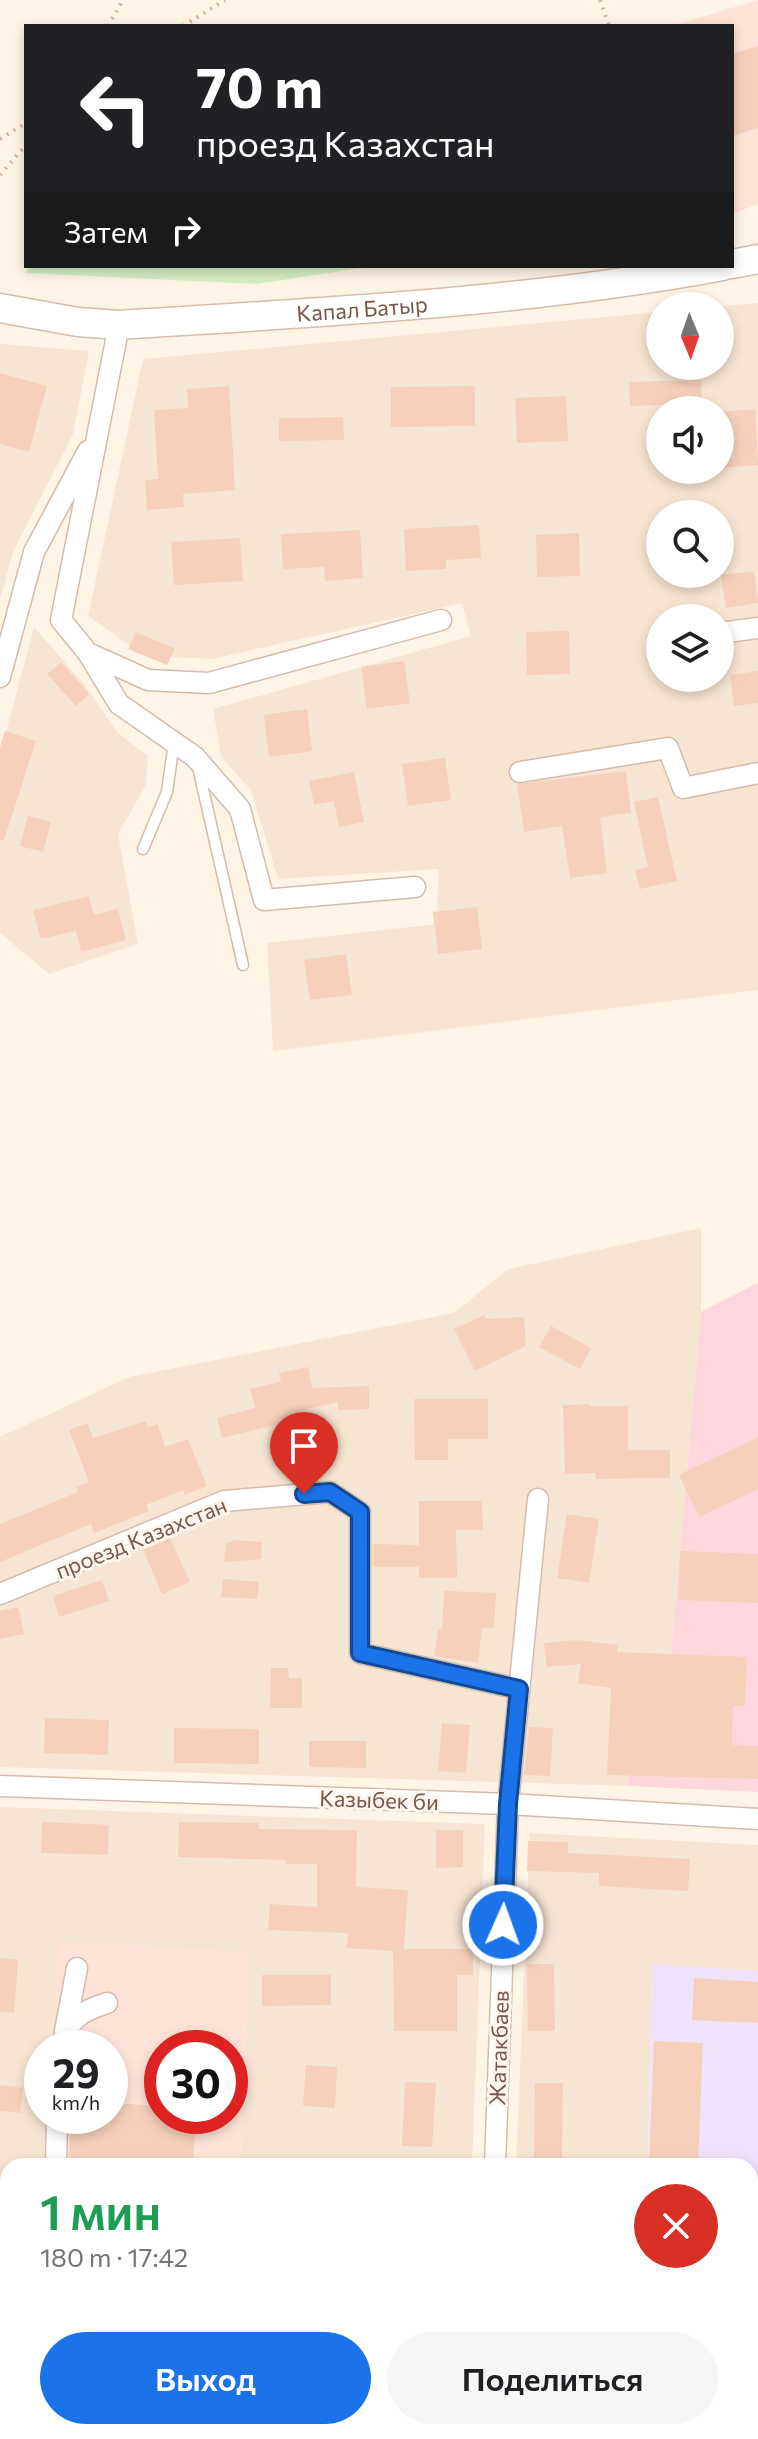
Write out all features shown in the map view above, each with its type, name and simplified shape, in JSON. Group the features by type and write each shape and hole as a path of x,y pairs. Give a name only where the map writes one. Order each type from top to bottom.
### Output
{"main road":[{"path":"734,264 758,259"},
{"name":"Капал Батыр","path":"0,308 78,322 119,325 548,294 710,268"}],"street":[{"path":"119,325 61,620 88,653 119,704 195,757 240,809 264,900 415,887"},
{"path":"0,677 34,552 99,430"},
{"path":"88,653 148,680 209,683 441,620"},
{"path":"734,631 758,628"},
{"path":"520,772 668,748 683,788 758,773"},
{"name":"проезд Казахстан","path":"0,1594 224,1501 330,1492 360,1512 360,1653 519,1689"},
{"name":"Жатакбаев","path":"495,2158 508,1804 538,1499"},
{"name":"Казыбек би","path":"0,1786 508,1804 758,1819"},
{"path":"65,2030 77,1968"},
{"path":"68,2030 79,2014 107,2003"},
{"path":"56,2158 57,2134"}],"lane":[{"path":"143,849 167,792 174,742"},
{"path":"195,757 243,965"}],"path":[{"path":"109,24 123,0"},
{"path":"186,24 225,0"},
{"path":"600,0 608,24"},
{"path":"0,139 24,124"},
{"path":"0,175 24,147"}],"shaded area":[{"path":"758,0 758,204 734,213 734,24 678,24"},
{"path":"758,303 758,990 273,1051 267,943 436,924 439,869 278,879 251,790 221,757 213,709 471,636 462,603 212,659 145,656 88,616 143,359 646,313 646,380 734,380 734,305"},
{"path":"0,344 89,351 73,434 13,552 0,599"},
{"path":"34,627 84,684 118,733 148,756 146,785 118,834 138,944 49,974 0,933 0,755"},
{"path":"701,1228 701,1312 667,1700 632,1697 628,1786 0,1767 0,1437 129,1377 454,1313 508,1269"},
{"path":"758,1283 758,1792 628,1786 632,1696 667,1700 701,1312"},
{"path":"0,1807 485,1824 472,2158 241,2158 242,2134 248,2134 248,2030 245,2030 248,1951 90,2030 24,2030 24,2134 49,2134 48,2158 0,2158"},
{"path":"530,1833 758,1845 758,1971 652,1964 648,2158 516,2158"},
{"path":"59,1942 248,1951 245,2030 144,2030 144,2134 242,2134 241,2158 48,2158 49,2134 128,2134 128,2030 55,2030"},
{"path":"652,1964 758,1971 758,2158 648,2158"}],"green space":[{"path":"27,268 362,268 256,284 26,273"}],"building":[{"path":"758,46 758,128 734,135 734,53"},
{"path":"0,373 47,386 29,452 0,444"},
{"path":"701,380 702,396 646,396 646,406 630,406 629,382"},
{"path":"229,386 235,490 183,494 184,507 147,510 145,480 158,479 154,410 188,408 187,389"},
{"path":"475,386 475,426 391,427 391,387"},
{"path":"566,396 568,441 517,443 515,398"},
{"path":"755,409 758,465 734,467 734,411"},
{"path":"343,417 344,440 279,441 279,418"},
{"path":"479,525 481,558 446,560 446,569 406,571 404,529"},
{"path":"360,530 363,578 325,581 324,567 283,569 281,534"},
{"path":"579,533 580,576 537,577 536,535"},
{"path":"240,538 243,581 174,585 171,542"},
{"path":"754,571 758,603 734,607 734,604 725,604 723,588 734,588 734,573"},
{"path":"569,631 570,674 527,675 526,632"},
{"path":"136,632 175,649 167,665 128,649"},
{"path":"404,661 410,703 367,709 361,667"},
{"path":"61,662 89,694 76,706 47,674"},
{"path":"758,671 758,703 734,706 734,674"},
{"path":"307,709 312,751 269,757 264,715"},
{"path":"5,731 36,741 4,840 0,840 0,747"},
{"path":"445,758 451,800 408,806 402,764"},
{"path":"626,771 631,813 600,817 607,873 570,878 562,826 524,832 517,784"},
{"path":"354,772 364,822 339,827 334,801 314,805 309,781"},
{"path":"658,797 677,881 640,889 635,870 648,867 634,802"},
{"path":"28,816 51,822 43,852 20,846"},
{"path":"89,896 94,915 118,909 126,940 81,952 76,931 41,939 33,910"},
{"path":"477,907 482,949 438,954 433,912"},
{"path":"346,954 352,995 310,1000 304,960"},
{"path":"484,1315 486,1319 524,1317 526,1346 475,1371 454,1329"},
{"path":"551,1326 591,1348 580,1369 539,1347"},
{"path":"308,1367 312,1388 369,1386 369,1409 338,1410 338,1402 299,1411 301,1419 222,1438 217,1418 255,1408 250,1389 281,1382 279,1373"},
{"path":"414,1399 488,1399 488,1439 448,1439 448,1460 415,1460"},
{"path":"563,1405 628,1406 628,1450 670,1450 670,1478 596,1479 595,1473 565,1474"},
{"path":"146,1421 148,1427 158,1424 165,1447 188,1439 207,1486 185,1495 183,1490 146,1505 149,1511 94,1533 91,1524 0,1562 0,1524 78,1492 76,1487 89,1482 69,1430 87,1423 93,1438"},
{"path":"758,1437 758,1489 699,1517 679,1475"},
{"path":"419,1501 482,1501 483,1530 456,1530 457,1578 419,1578 419,1567 373,1567 373,1544 419,1545"},
{"path":"567,1514 599,1519 589,1583 557,1578"},
{"path":"170,1538 190,1582 162,1594 143,1550"},
{"path":"235,1540 262,1542 261,1559 224,1562 226,1543"},
{"path":"680,1551 758,1554 758,1603 679,1600"},
{"path":"223,1579 259,1582 257,1599 221,1597"},
{"path":"102,1580 109,1601 59,1617 53,1596"},
{"path":"444,1591 496,1593 494,1628 482,1628 478,1663 434,1656 438,1629 442,1629"},
{"path":"18,1607 24,1634 0,1639 0,1611"},
{"path":"577,1640 618,1645 617,1652 747,1657 745,1706 733,1706 732,1745 758,1746 758,1779 607,1775 611,1688 578,1683 581,1664 547,1667 544,1643"},
{"path":"271,1668 288,1668 289,1678 302,1678 302,1708 270,1708"},
{"path":"45,1718 109,1720 108,1755 44,1753"},
{"path":"442,1723 470,1725 466,1773 438,1771"},
{"path":"529,1727 553,1728 550,1776 524,1775"},
{"path":"174,1728 259,1729 259,1764 174,1763"},
{"path":"309,1741 366,1741 366,1768 309,1767"},
{"path":"42,1822 109,1825 108,1855 41,1853"},
{"path":"179,1822 259,1823 259,1829 357,1830 356,1887 408,1890 404,1949 473,1949 473,1975 457,1975 457,2031 394,2031 393,1951 347,1948 348,1933 268,1930 270,1904 317,1907 317,1864 286,1864 286,1860 178,1857"},
{"path":"436,1830 463,1830 463,1867 436,1868"},
{"path":"528,1841 568,1842 568,1853 690,1859 688,1891 599,1886 599,1873 527,1871"},
{"path":"0,1958 18,1960 14,2013 0,2012"},
{"path":"527,1964 554,1964 555,2031 528,2031"},
{"path":"262,1975 331,1975 331,2005 262,2006"},
{"path":"694,1978 758,1982 758,2023 692,2020"},
{"path":"654,2041 703,2043 698,2158 649,2158"},
{"path":"306,2065 337,2067 335,2108 303,2106"},
{"path":"405,2082 436,2083 432,2147 402,2146"},
{"path":"535,2083 563,2083 562,2158 534,2158"},
{"path":"0,2085 23,2088 20,2113 0,2111"},
{"path":"128,2104 144,2105 144,2134 195,2134 193,2158 69,2158 70,2134 128,2134"}],"route":[{"path":"304,1494 330,1492 360,1512 360,1653 519,1689 508,1804 503,1925"}]}
